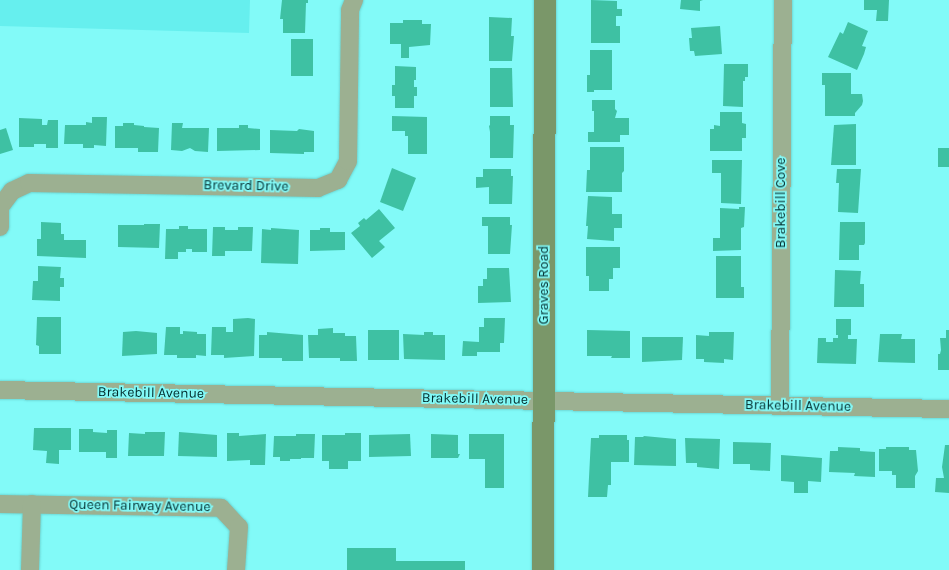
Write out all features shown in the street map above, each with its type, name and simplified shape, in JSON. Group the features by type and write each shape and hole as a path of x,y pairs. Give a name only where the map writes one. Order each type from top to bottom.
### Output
{"street":[{"name":"Brevard Drive","path":"0,227 0,207 12,191 29,183 318,188 338,180 348,161 350,10 354,0"},
{"name":"Graves Road","path":"543,570 545,0"},
{"name":"Brakebill Cove","path":"780,405 783,0"},
{"name":"Brakebill Avenue","path":"0,390 949,409"},
{"name":"Queen Fairway Avenue","path":"0,504 221,508 239,528 236,570"},
{"path":"30,570 32,504"}],"shaded area":[{"path":"0,0 250,0 249,33 0,26"}],"building":[{"path":"282,0 308,0 308,3 306,3 305,33 283,33 283,19 280,19"},
{"path":"591,0 617,1 617,9 622,9 622,16 616,16 616,26 620,26 620,43 591,43"},
{"path":"681,0 703,0 700,1 700,11 680,9"},
{"path":"864,0 889,0 888,21 876,21 877,10 864,10"},
{"path":"489,17 512,18 511,36 514,36 512,61 489,61"},
{"path":"403,20 422,20 422,24 431,24 430,45 409,47 409,58 401,58 401,44 390,44 390,23 403,23"},
{"path":"848,22 868,31 862,46 866,47 857,70 828,57 840,32 843,34"},
{"path":"720,26 722,54 695,56 694,51 690,51 689,38 692,38 691,28"},
{"path":"291,39 313,39 313,76 291,76"},
{"path":"590,50 612,50 612,90 594,90 594,92 587,92 587,75 590,75"},
{"path":"724,64 748,64 748,77 745,77 745,81 743,81 743,107 723,106"},
{"path":"395,66 416,67 416,80 414,80 414,87 417,87 417,96 414,96 414,108 395,108 395,96 392,96 392,85 395,85"},
{"path":"490,68 512,68 513,107 490,107"},
{"path":"822,73 851,73 851,94 862,94 863,101 862,105 855,113 855,116 825,116 825,85 822,85"},
{"path":"592,100 615,100 615,109 617,111 615,118 629,118 629,135 620,135 620,142 588,142 588,132 594,132 594,111 592,111"},
{"path":"720,112 742,112 742,123 746,124 746,138 742,138 742,151 710,151 710,129 714,129 714,125 720,126"},
{"path":"392,116 427,117 427,154 408,154 408,136 405,136 405,131 392,131"},
{"path":"490,116 510,116 510,125 514,125 513,158 490,158"},
{"path":"92,117 107,117 106,146 94,145 94,148 83,148 83,144 64,144 65,125 86,125 86,122 92,123"},
{"path":"19,118 42,119 42,125 47,125 48,120 58,120 58,148 46,148 46,144 34,144 34,147 19,147"},
{"path":"123,123 134,123 134,125 144,127 159,128 158,152 138,152 138,148 115,148 115,126 123,126"},
{"path":"172,123 183,123 182,128 209,128 208,152 195,151 190,148 182,151 171,150"},
{"path":"856,124 856,165 831,165 834,125"},
{"path":"239,125 248,125 248,128 260,129 260,150 217,151 217,128 239,128"},
{"path":"6,128 13,150 0,154 0,130"},
{"path":"299,129 314,131 314,152 304,152 304,154 270,153 270,130 297,131"},
{"path":"590,147 624,147 622,192 586,192 587,170 590,170"},
{"path":"938,148 949,148 949,167 938,167"},
{"path":"712,160 742,160 741,204 721,203 721,173 712,173"},
{"path":"392,168 416,178 403,211 380,202"},
{"path":"483,169 511,169 511,176 513,176 512,204 489,204 489,187 476,188 476,177 483,177"},
{"path":"837,169 861,169 858,213 838,212 839,183 836,183"},
{"path":"588,196 612,197 612,214 622,214 622,228 614,228 614,241 587,239 588,226 586,226"},
{"path":"739,207 745,207 744,227 741,228 741,250 713,251 713,238 720,238 720,208 739,209"},
{"path":"379,209 395,228 379,241 385,247 372,258 351,233 360,226 358,223 364,218 366,220"},
{"path":"482,217 510,217 510,225 512,225 510,254 488,254 488,226 482,226"},
{"path":"41,222 61,223 61,234 64,234 64,240 86,240 86,258 37,256 37,239 41,239"},
{"path":"840,222 865,222 865,243 864,245 859,245 859,260 839,260"},
{"path":"160,224 159,248 118,247 118,225"},
{"path":"179,226 188,226 188,229 207,229 207,252 192,252 192,249 186,249 186,252 178,252 178,259 165,259 166,229 179,229"},
{"path":"213,227 225,227 225,230 238,230 238,227 253,227 252,251 225,251 225,256 212,256"},
{"path":"271,228 299,230 298,264 261,263 262,229 271,230"},
{"path":"320,228 330,228 330,232 345,232 345,250 310,251 310,230 320,230"},
{"path":"586,247 620,247 620,268 613,268 613,279 609,279 609,291 589,291 589,276 586,276"},
{"path":"716,256 741,256 741,287 744,287 744,298 716,298"},
{"path":"38,266 61,267 60,278 64,278 64,287 60,287 60,301 32,300 33,281 38,281"},
{"path":"487,268 509,268 511,302 478,303 478,286 483,286 483,279 487,279"},
{"path":"835,270 861,271 860,284 864,284 864,307 834,307"},
{"path":"37,317 61,317 61,354 39,354 39,346 36,345"},
{"path":"484,318 505,318 504,343 500,343 500,352 477,352 477,356 462,356 463,341 479,342 479,327 484,327"},
{"path":"233,319 255,319 254,356 224,358 224,355 211,355 212,327 226,327 226,332 233,332"},
{"path":"836,319 851,319 851,335 848,335 848,339 857,339 856,364 817,363 818,338 826,338 826,342 833,342 833,338 838,338 838,335 836,335"},
{"path":"166,327 180,327 180,334 183,334 183,331 206,334 206,356 196,355 196,358 177,358 177,355 164,355"},
{"path":"333,328 333,333 345,333 345,336 356,336 357,361 340,361 340,358 309,358 308,335 318,335 318,329"},
{"path":"368,330 399,330 399,360 368,360"},
{"path":"587,330 630,331 630,358 587,356"},
{"path":"946,330 949,330 949,370 938,370 938,354 940,354 941,350 940,338 946,338"},
{"path":"136,331 157,333 157,354 122,356 123,332"},
{"path":"267,332 303,335 303,361 282,361 282,358 259,358 259,335 267,335"},
{"path":"424,332 433,332 433,335 445,335 445,360 404,359 403,334 424,335"},
{"path":"709,332 734,332 733,360 724,359 724,363 704,362 704,359 696,359 696,335 709,336"},
{"path":"880,334 902,334 901,339 915,339 915,363 878,362"},
{"path":"642,337 683,337 682,360 642,362"},
{"path":"34,428 71,428 71,450 59,450 59,464 46,463 47,451 33,450"},
{"path":"79,429 93,429 93,432 107,433 107,430 117,430 117,458 106,458 106,452 79,452"},
{"path":"145,432 165,432 164,456 128,456 129,433 145,434"},
{"path":"179,432 217,435 217,457 178,456"},
{"path":"227,433 239,433 239,436 266,434 265,465 250,465 250,460 227,461"},
{"path":"345,433 361,433 361,461 348,461 348,469 329,469 329,461 322,461 322,435 345,435"},
{"path":"296,434 315,434 314,458 280,461 280,457 273,457 274,436 296,436"},
{"path":"410,434 411,456 369,457 369,435"},
{"path":"431,434 458,435 458,454 460,454 458,458 431,458"},
{"path":"469,434 504,434 504,488 485,488 485,459 469,459"},
{"path":"599,435 627,435 627,440 629,440 629,462 611,462 611,485 608,485 607,497 588,497 591,438 599,438"},
{"path":"644,436 676,439 676,466 634,465 635,437"},
{"path":"685,438 720,439 719,469 697,467 697,463 686,463"},
{"path":"733,442 771,443 770,471 750,470 750,464 733,464"},
{"path":"945,445 949,445 949,493 935,492 936,478 944,478 942,467"},
{"path":"838,447 860,448 860,451 875,452 875,477 854,476 855,473 829,472 830,451 838,451"},
{"path":"886,447 909,447 909,450 916,450 918,471 915,476 915,488 896,488 896,475 892,475 892,471 879,471 879,449 886,449"},
{"path":"781,455 822,458 821,482 808,481 808,493 794,493 794,482 781,481"},
{"path":"347,548 396,548 396,561 465,561 465,570 347,570"}]}
